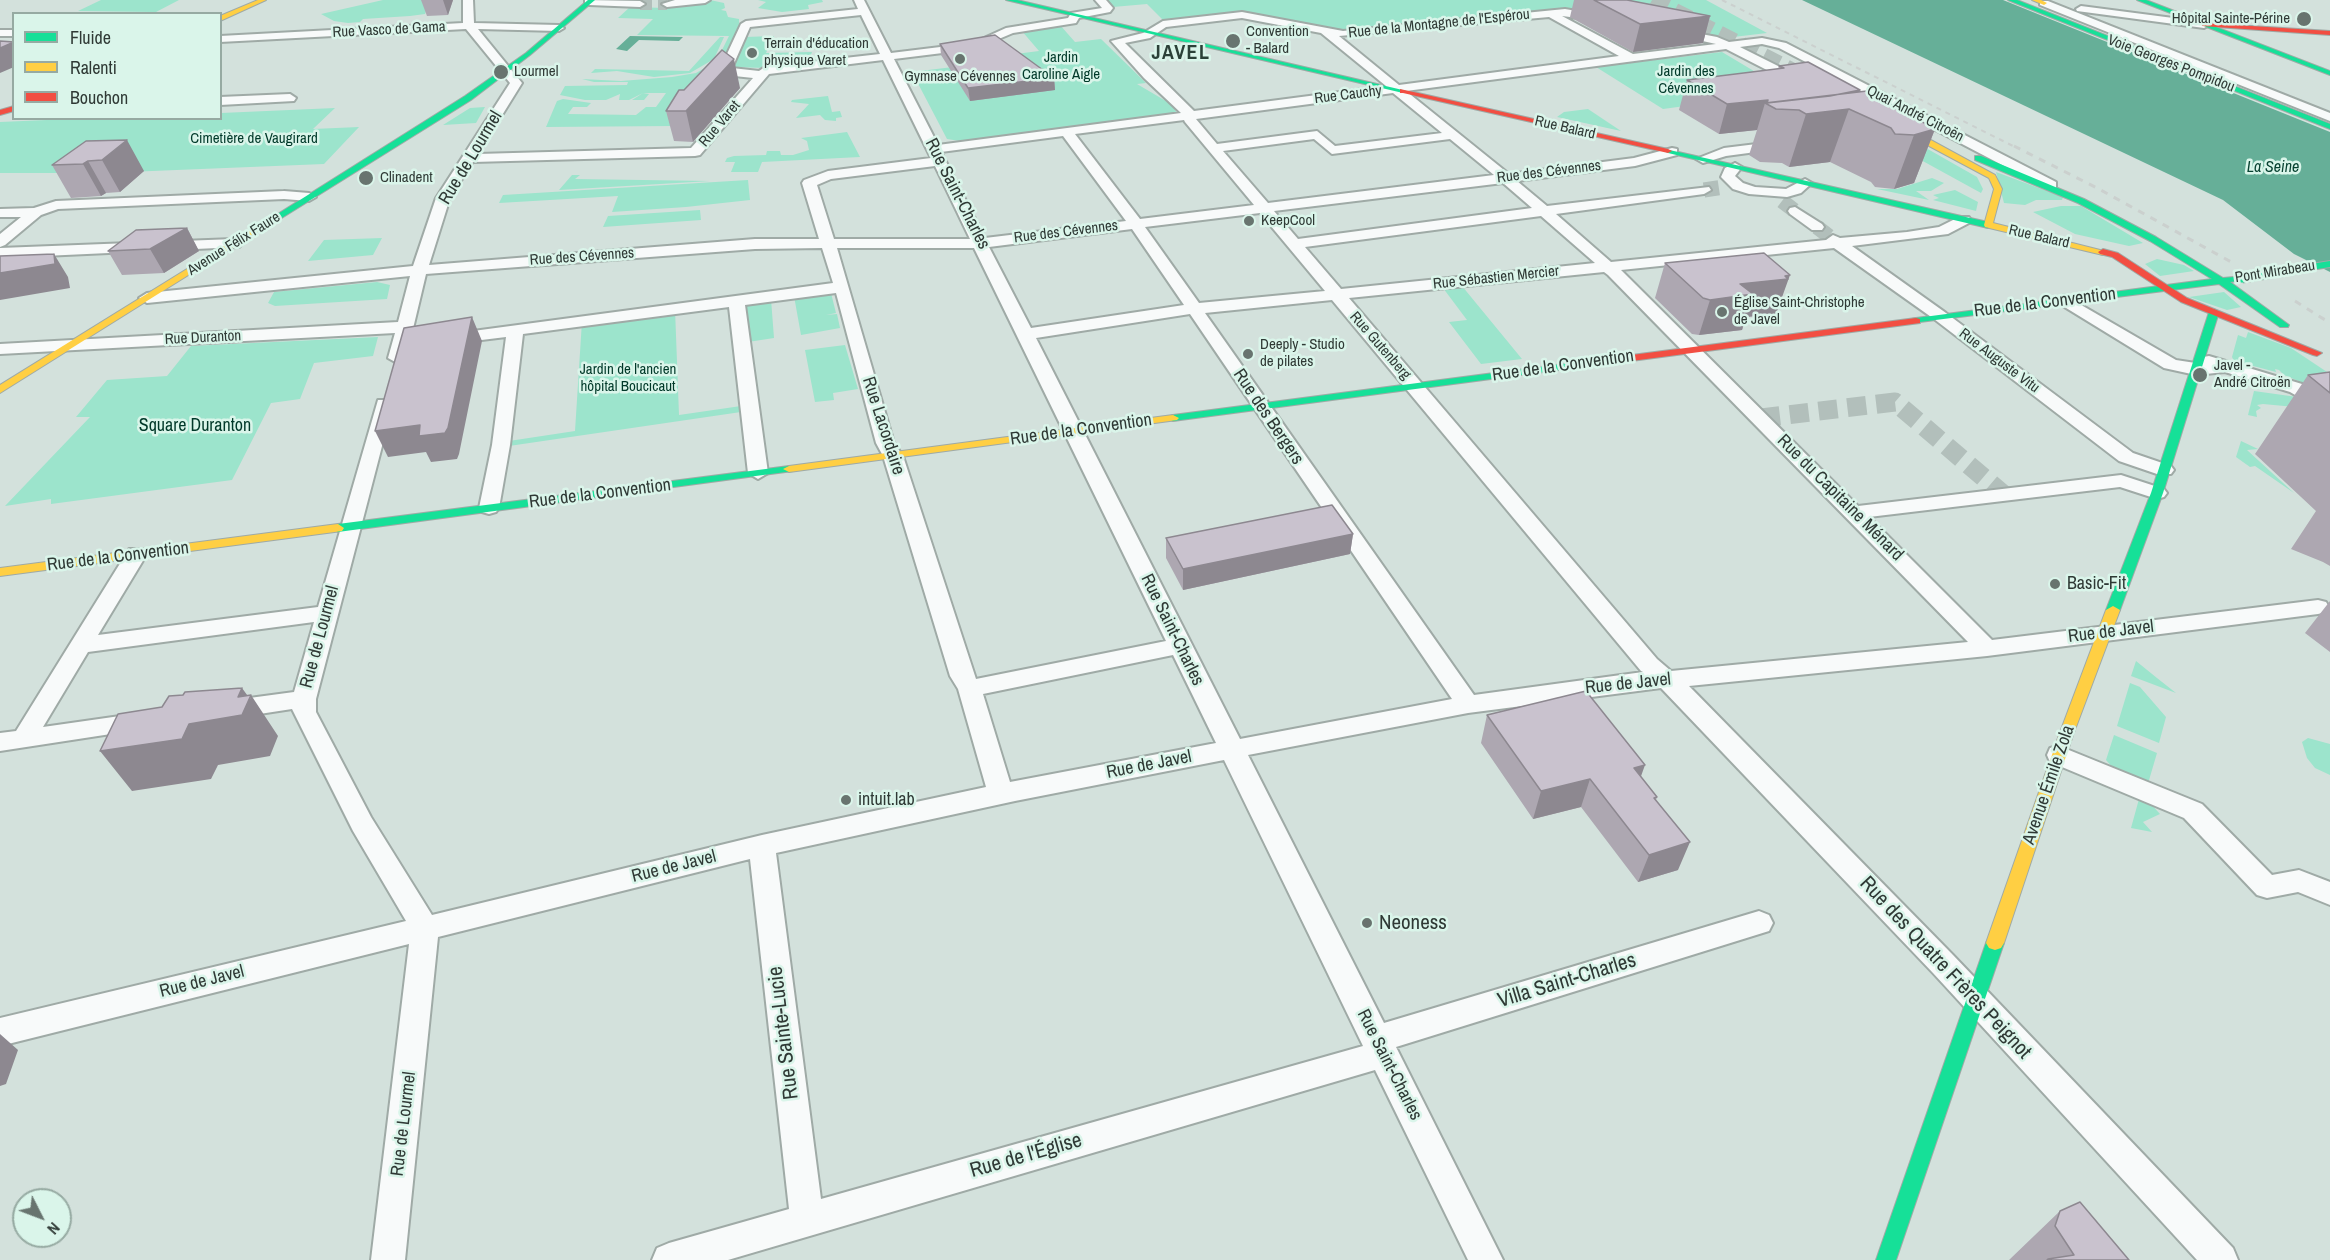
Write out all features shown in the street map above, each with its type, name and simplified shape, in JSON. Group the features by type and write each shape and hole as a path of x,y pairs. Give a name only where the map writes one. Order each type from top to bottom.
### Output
{"main road":[{"path":"222,18 263,0"},
{"name":"Rue Balard","path":"1009,0 2100,250 2120,258 2163,288"},
{"name":"Voie Georges Pompidou","path":"2011,0 2330,127"},
{"path":"2140,0 2330,73"},
{"path":"505,78 526,55 591,1"},
{"path":"2039,2 2041,8 2148,54"},
{"path":"2204,25 2330,33"},
{"name":"Avenue Félix Faure","path":"0,390 468,98 505,78"},
{"name":"Avenue Félix Faure","path":"468,98 505,78"},
{"name":"Quai André Citroën","path":"1840,87 1992,165 2066,194 2153,239 2256,304 2330,361"},
{"name":"Quai André Citroën","path":"1881,116 1992,177 1998,189 1988,225"},
{"name":"Pont Mirabeau","path":"2163,288 2330,264"},
{"name":"Quai André Citroën","path":"2163,288 2214,312 2317,352"},
{"name":"Rue de la Convention","path":"0,572 2163,288"},
{"path":"2214,312 2249,311 2256,304"},
{"name":"Avenue Émile Zola","path":"1886,1260 2059,755 2157,493 2214,312"}],"street":[{"path":"468,0 469,26 496,60 505,78"},
{"path":"666,4 705,0"},
{"name":"Rue Saint-Charles","path":"859,0 982,243 1073,432 1486,1260"},
{"path":"864,12 746,24 725,71 761,75 771,69 975,46 1019,28 1072,21 1075,15 1106,10 1108,8 1100,0"},
{"path":"591,1 640,4"},
{"path":"2039,2 2204,25"},
{"path":"2039,2 2330,117"},
{"name":"Rue de la Montagne de l'Espérou","path":"1152,33 1163,24 1242,15 1342,34 1565,12 1617,21"},
{"path":"1551,14 1631,58"},
{"name":"Rue Vasco de Gama","path":"222,39 469,26 559,28"},
{"path":"1661,29 1717,40 1817,91"},
{"name":"Rue du Capitaine Ménard","path":"1325,32 1505,177 1608,267 1987,648"},
{"name":"Rue Gutenberg","path":"1152,33 1117,41 1148,75 1187,110 1188,116 1297,244 1336,295 1649,665 1667,680"},
{"name":"Rue Cauchy","path":"937,155 1066,131 1762,41"},
{"name":"Quai André Citroën","path":"1762,41 1782,45 2066,194"},
{"path":"496,60 526,55"},
{"name":"Rue Varet","path":"468,158 694,152 761,75"},
{"name":"Rue de Lourmel","path":"388,1260 425,927 362,824 304,712 304,699 389,384 406,345 405,327 443,198 468,158 505,78"},
{"path":"222,101 290,98"},
{"path":"1282,104 1332,150 1454,135"},
{"name":"Rue des Bergers","path":"1066,131 1135,223 1468,704"},
{"path":"1215,148 1317,135"},
{"path":"1703,159 1724,152 1790,144"},
{"name":"Rue des Cévennes","path":"147,298 421,270 755,244 982,243 1635,162 1672,152"},
{"name":"Rue Lacordaire","path":"937,155 828,175 809,183 842,287 885,443 893,456 962,676 970,688 1001,794"},
{"path":"1735,167 1730,171 1728,177 1731,187 1777,197 1796,190 1805,183"},
{"path":"1297,244 1704,190"},
{"path":"0,213 36,212 56,205 284,195 309,197"},
{"path":"1795,211 1817,227"},
{"path":"0,242 36,212"},
{"name":"Rue Sébastien Mercier","path":"1026,334 1193,309 1942,231 1964,220"},
{"name":"Rue Auguste Vitu","path":"1834,241 1940,316 2126,457 2164,470"},
{"path":"0,253 234,244"},
{"path":"435,341 842,287"},
{"path":"2064,300 2170,364 2198,363 2223,367 2285,384 2306,393 2330,410"},
{"path":"736,301 758,473"},
{"name":"Rue Duranton","path":"0,349 405,327"},
{"path":"489,508 501,445 515,331"},
{"path":"1854,513 2121,481 2157,493"},
{"path":"24,738 136,554"},
{"name":"Rue de Javel","path":"0,1032 762,846 1001,794 1468,704 1667,680 1987,648 2318,607"},
{"path":"81,645 327,613"},
{"path":"970,688 1180,646"},
{"name":"Rue des Quatre Frères Peignot","path":"1667,680 1975,999 2221,1260"},
{"path":"209,712 304,699"},
{"path":"0,742 163,719"},
{"path":"2059,755 2193,811 2267,887 2299,881 2330,894"},
{"name":"Rue Sainte-Lucie","path":"762,846 807,1220"},
{"name":"Villa Saint-Charles","path":"1379,1046 1759,923"},
{"name":"Rue de l'Église","path":"669,1260 1379,1046"}],"green space":[{"path":"101,0 179,0 156,12 78,11"},
{"path":"383,0 430,0 425,14 410,16 363,19 360,22 348,23 334,21 321,14"},
{"path":"710,0 724,3 725,8 721,10 726,11 728,17 739,19 739,25 721,66 673,126 546,127 557,101 563,99 591,103 587,107 573,107 568,114 636,115 646,107 656,107 666,93 643,93 629,100 619,100 620,94 606,100 585,100 560,95 565,86 627,85 628,82 594,82 582,79 621,81 696,73 718,58 729,36 637,35 653,19 618,18 630,7 666,8"},
{"path":"758,0 822,0 823,2 808,5 809,9 782,12 758,8 766,2"},
{"path":"1106,0 1706,0 1767,33 1725,38 1564,8 1338,31 1246,12 1163,20 1147,4 1113,7"},
{"name":"Jardin Caroline Aigle","path":"1060,25 1075,42 1101,39 1146,83 1137,84 1171,104 1177,113 960,141 947,139 912,72 1010,60 1008,55 1039,51 1021,30"},
{"name":"Terrain d'éducation physique Varet","path":"774,36 766,53 812,52 808,63 765,68 732,67 745,37"},
{"path":"720,37 724,37 714,59 690,73 654,77 617,71 591,73 595,69 689,71"},
{"name":"Jardin des Cévennes","path":"1722,52 1789,92 1663,109 1596,67"},
{"path":"643,93 649,94 644,100 632,100"},
{"path":"828,96 832,112 840,111 842,117 836,118 836,121 825,120 820,115 796,118 809,104 791,102 792,100"},
{"path":"485,107 476,123 443,125 470,108"},
{"name":"Cimetière de Vaugirard","path":"335,108 313,129 359,127 324,164 103,173 0,173 0,122 222,120 222,113"},
{"path":"1588,109 1621,131 1557,117 1564,112"},
{"path":"1866,114 1977,177 1983,189 1981,193 1879,137"},
{"path":"847,132 860,157 762,162 758,172 731,172 735,162 725,162 727,158 734,156 766,155 767,151 780,151 781,155 793,155 809,150 807,141 801,138"},
{"path":"1996,172 2063,197 2062,200 2036,200 2025,205 2004,203"},
{"path":"572,175 580,175 575,179 710,181 559,190"},
{"path":"1932,178 1944,183 1931,191 1916,191 1929,200 1877,189 1897,189"},
{"path":"748,180 750,200 686,207 612,212 618,196 499,203 503,195"},
{"path":"1955,190 1978,202 1976,211 1933,200 1939,198 1933,195"},
{"path":"2061,206 2081,206 2143,243 2129,246 2075,234 2033,212"},
{"path":"700,210 701,220 603,227 608,216"},
{"path":"382,238 373,255 308,261 324,240"},
{"path":"2157,259 2184,265 2194,271 2160,276 2145,264"},
{"path":"377,282 390,285 387,299 275,306 268,303 274,292"},
{"path":"1462,286 1522,359 1481,364 1449,322 1467,320 1443,288"},
{"path":"2224,292 2241,307 2227,310 2189,297"},
{"path":"831,293 836,313 826,315 837,314 840,328 801,335 794,296"},
{"path":"771,299 774,338 748,342 743,302"},
{"name":"Jardin de l'ancien hôpital Boucicaut","path":"675,309 679,415 741,406 741,412 509,446 509,441 575,431 582,321"},
{"path":"2248,332 2291,348 2330,374 2308,385 2284,375 2279,370 2275,369 2276,372 2234,361 2232,357 2238,335 2246,338"},
{"name":"Square Duranton","path":"378,337 373,356 314,363 300,399 271,403 232,480 51,504 51,499 5,506 90,417 76,417 107,380 167,376 191,346"},
{"path":"845,345 858,389 833,393 834,400 815,402 805,350"},
{"path":"2254,391 2297,397 2295,407 2257,405 2261,408 2256,411 2257,417 2248,415"},
{"path":"2241,441 2258,449 2247,450 2294,493 2255,466 2250,467 2236,457"},
{"path":"2136,661 2157,678 2176,693 2131,676"},
{"path":"2130,683 2140,687 2166,717 2159,743 2117,726"},
{"path":"2114,735 2157,753 2147,787 2120,776 2106,760"},
{"path":"2308,738 2330,744 2330,775 2315,768 2307,758 2302,742"},
{"path":"2139,799 2149,802 2160,814 2143,822 2152,832 2131,828"}],"water":[{"name":"La Seine","path":"1802,0 2003,0 2330,132 2330,272 2294,254 2223,200"},
{"path":"630,36 683,37 679,41 639,40 627,51 616,49"}],"building":[{"path":"1594,0 1627,0 1710,16 1640,24"},
{"path":"995,35 1054,78 968,88 940,44"},
{"path":"0,41 12,42 12,43 0,48"},
{"path":"722,50 734,59 686,111 666,111 679,90 684,90"},
{"path":"1808,62 1860,90 1767,103 1768,100 1727,104 1687,80 1784,68 1779,66"},
{"path":"1867,91 1935,129 1914,135 1895,134 1891,128 1849,109 1806,114 1799,110 1776,109 1765,103"},
{"path":"127,140 102,160 88,161 83,164 52,165 86,141"},
{"path":"187,228 150,249 108,251 136,230"},
{"path":"1764,253 1790,275 1785,276 1788,279 1740,284 1753,294 1710,300 1703,298 1665,263"},
{"path":"54,254 55,264 0,273 0,256"},
{"path":"472,317 445,433 419,436 420,425 375,431 404,328"},
{"path":"2330,372 2330,393 2308,375"},
{"path":"1332,505 1353,534 1183,569 1166,538"},
{"path":"242,688 238,697 251,695 242,715 189,724 182,739 100,751 118,714 162,707 169,696 183,695 185,692"},
{"path":"1586,691 1645,765 1634,768 1657,797 1654,798 1690,842 1649,855 1590,779 1541,791 1487,715"},
{"path":"2080,1202 2129,1260 2047,1260 2074,1255 2055,1226 2060,1211"}],"tunnel":[{"path":"1652,0 1822,86"},
{"path":"640,4 667,4"},
{"path":"1704,190 1724,187"},
{"path":"1782,201 1795,211"},
{"path":"1817,227 1830,237"},
{"path":"1761,418 1895,402 2003,494"}],"railway":[{"path":"1722,0 2017,148"},
{"path":"2014,146 2099,189 2233,263"},
{"path":"2295,301 2330,323"}],"traffic: fast":[{"path":"269,222 468,98 528,54 592,0"},
{"path":"1009,0 1403,91"},
{"path":"2011,0 2330,127"},
{"path":"2140,0 2330,73"},
{"path":"1668,151 1988,225"},
{"path":"1978,158 2081,201 2153,239 2220,280 2284,325"},
{"path":"2273,273 2330,264"},
{"path":"2242,278 2273,273"},
{"path":"1916,321 2242,278"},
{"path":"2113,610 2157,493 2214,312"},
{"path":"1173,418 1578,365"},
{"path":"338,528 789,469"},
{"path":"1886,1260 1995,943"}],"traffic: slow":[{"path":"222,18 263,0"},
{"path":"2035,0 2044,3"},
{"path":"1891,122 1992,177 1998,189 1988,225 2103,252"},
{"path":"0,390 269,222"},
{"path":"789,469 1173,418"},
{"path":"0,572 338,528"},
{"path":"1995,943 2066,735 2113,610"}],"traffic: jam":[{"path":"2204,25 2330,33"},
{"path":"1403,91 1668,151"},
{"path":"0,113 12,109"},
{"path":"2103,252 2115,255 2184,300 2317,353"},
{"path":"1578,365 1916,321"}],"place":[{"name":"Hôpital Sainte-Périne","path":"2304,19"},
{"name":"Convention - Balard","path":"1233,41"},
{"name":"Terrain d'éducation physique Varet","path":"752,53"},
{"name":"Gymnase Cévennes","path":"960,59"},
{"name":"Lourmel","path":"501,72"},
{"name":"Clinadent","path":"366,178"},
{"name":"KeepCool","path":"1249,221"},
{"name":"Église Saint-Christophe de Javel","path":"1722,312"},
{"name":"Deeply - Studio de pilates","path":"1248,354"},
{"name":"Javel - André Citroën","path":"2200,375"},
{"name":"Basic-Fit","path":"2055,584"},
{"name":"intuit.lab","path":"846,800"},
{"name":"Neoness","path":"1367,923"}],"district":[{"name":"JAVEL","path":"1181,54"}]}
